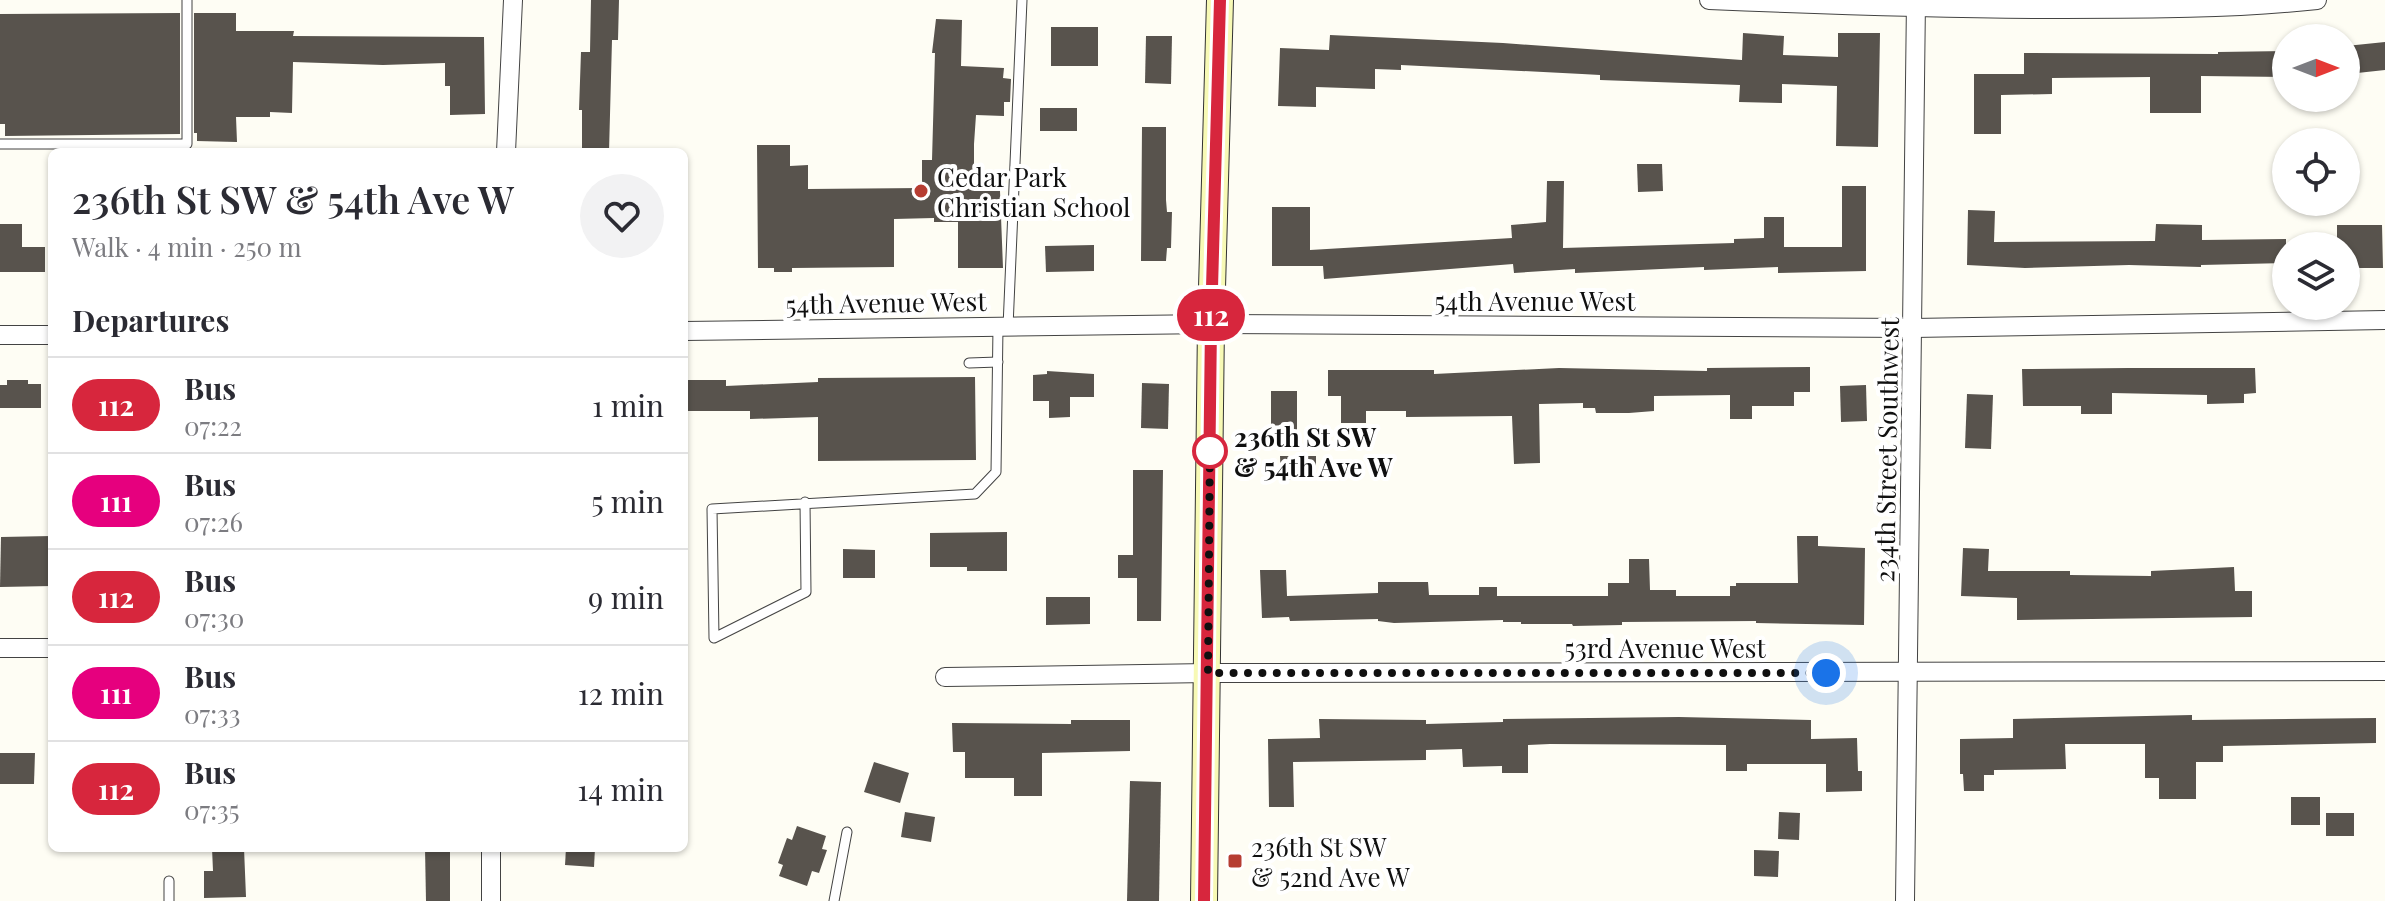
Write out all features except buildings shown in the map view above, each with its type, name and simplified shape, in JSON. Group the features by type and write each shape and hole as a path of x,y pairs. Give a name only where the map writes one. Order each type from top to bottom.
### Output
{"main road":[{"path":"1204,901 1211,324 1220,0"}],"street":[{"path":"506,148 513,0"},
{"path":"1709,0 2119,9 2266,5 2317,0"},
{"name":"234th Street Southwest","path":"1905,901 1916,4"},
{"name":"54th Avenue West","path":"688,331 1211,324 1913,328 2385,320"},
{"path":"0,335 48,335"},
{"path":"0,648 48,648"},
{"name":"53rd Avenue West","path":"945,677 1208,673 2385,671"},
{"path":"491,852 491,901"}],"lane":[{"path":"0,144 187,144 187,0"},
{"path":"805,502 806,592 714,638 712,509 805,502 975,494 996,472 998,362 1003,327 1022,0"},
{"path":"969,363 998,362"},
{"path":"834,901 847,832"},
{"path":"169,881 169,901"}],"bus line":[{"name":"112","path":"1204,901 1211,324 1220,0"}],"place":[{"name":"Cedar Park Christian School","path":"921,191"},
{"name":"236th St SW & 54th Ave W","path":"1210,451"},
{"name":"236th St SW & 52nd Ave W","path":"1235,861"}],"route":[{"path":"1210,451 1210,438 1208,673 1826,673"}]}
